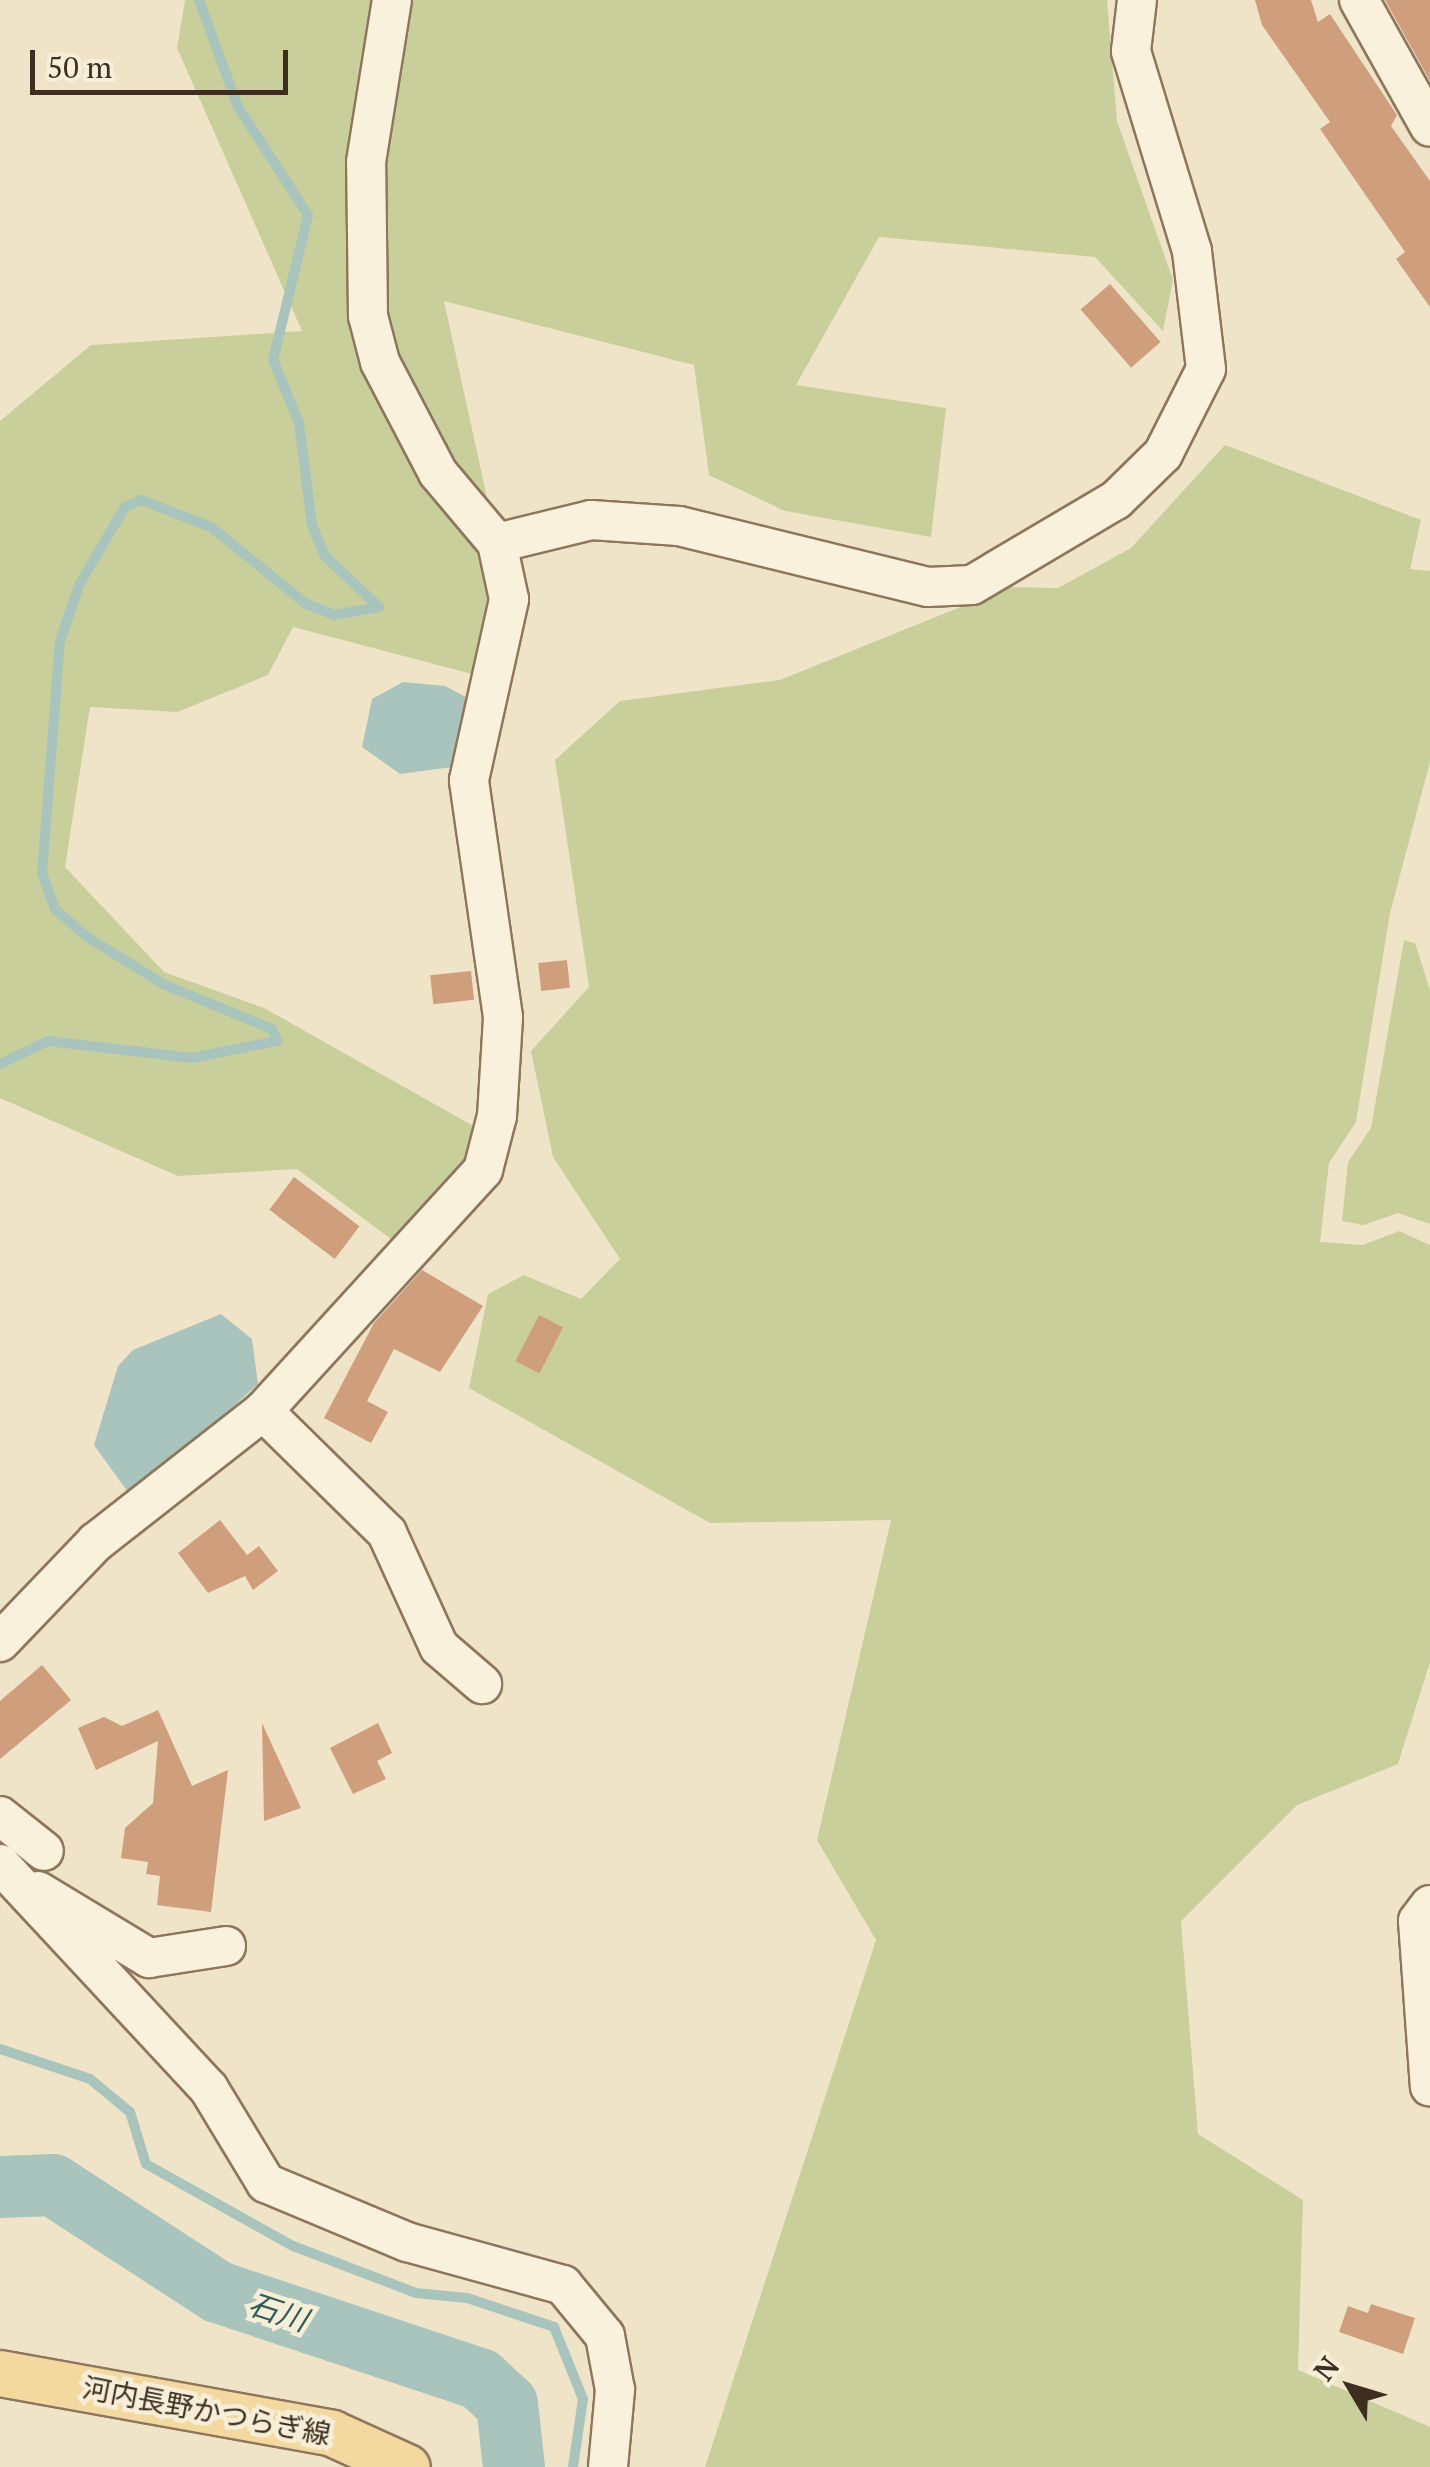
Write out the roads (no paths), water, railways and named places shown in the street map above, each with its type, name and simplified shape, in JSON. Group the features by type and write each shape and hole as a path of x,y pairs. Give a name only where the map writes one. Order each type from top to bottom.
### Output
{"main road":[{"name":"河内長野かつらぎ線","path":"0,2373 332,2434 407,2467"}],"street":[{"path":"0,1642 96,1542 263,1412 483,1170 497,1116 503,1017 469,780 504,642 508,599 498,543 438,473 380,362 368,316 366,162 392,0"},
{"path":"498,543 590,520 679,526 928,587 996,578 1076,532 1163,454 1206,369 1204,324 1192,251 1132,50 1137,0"},
{"path":"1359,0 1430,127"},
{"path":"263,1412 386,1532 439,1647 482,1684"},
{"path":"0,1816 44,1851"},
{"path":"9,1874 148,1958 226,1946"},
{"path":"9,1874 208,2089 266,2183 408,2242 562,2285 606,2336 615,2390 608,2467"},
{"path":"1430,1905 1418,1921 1430,2087"}],"water":[{"path":"403,682 445,686 477,703 460,766 400,774 362,747 372,699"},
{"path":"221,1314 252,1339 258,1384 133,1499 94,1445 118,1366 133,1350"}],"waterway":[{"path":"0,1064 48,1041 192,1058 277,1041 272,1029 165,985 87,937 55,909 42,874 60,641 80,583 125,507 141,500 211,527 306,604 334,615 379,607 325,556 312,526 299,423 273,360 308,215 238,107 199,0"},
{"path":"0,2049 90,2079 130,2112 146,2164 293,2246 416,2293 467,2298 554,2327 583,2399 573,2467"},
{"name":"石川","path":"0,2187 53,2185 218,2292 480,2379 507,2404 514,2467"}]}
